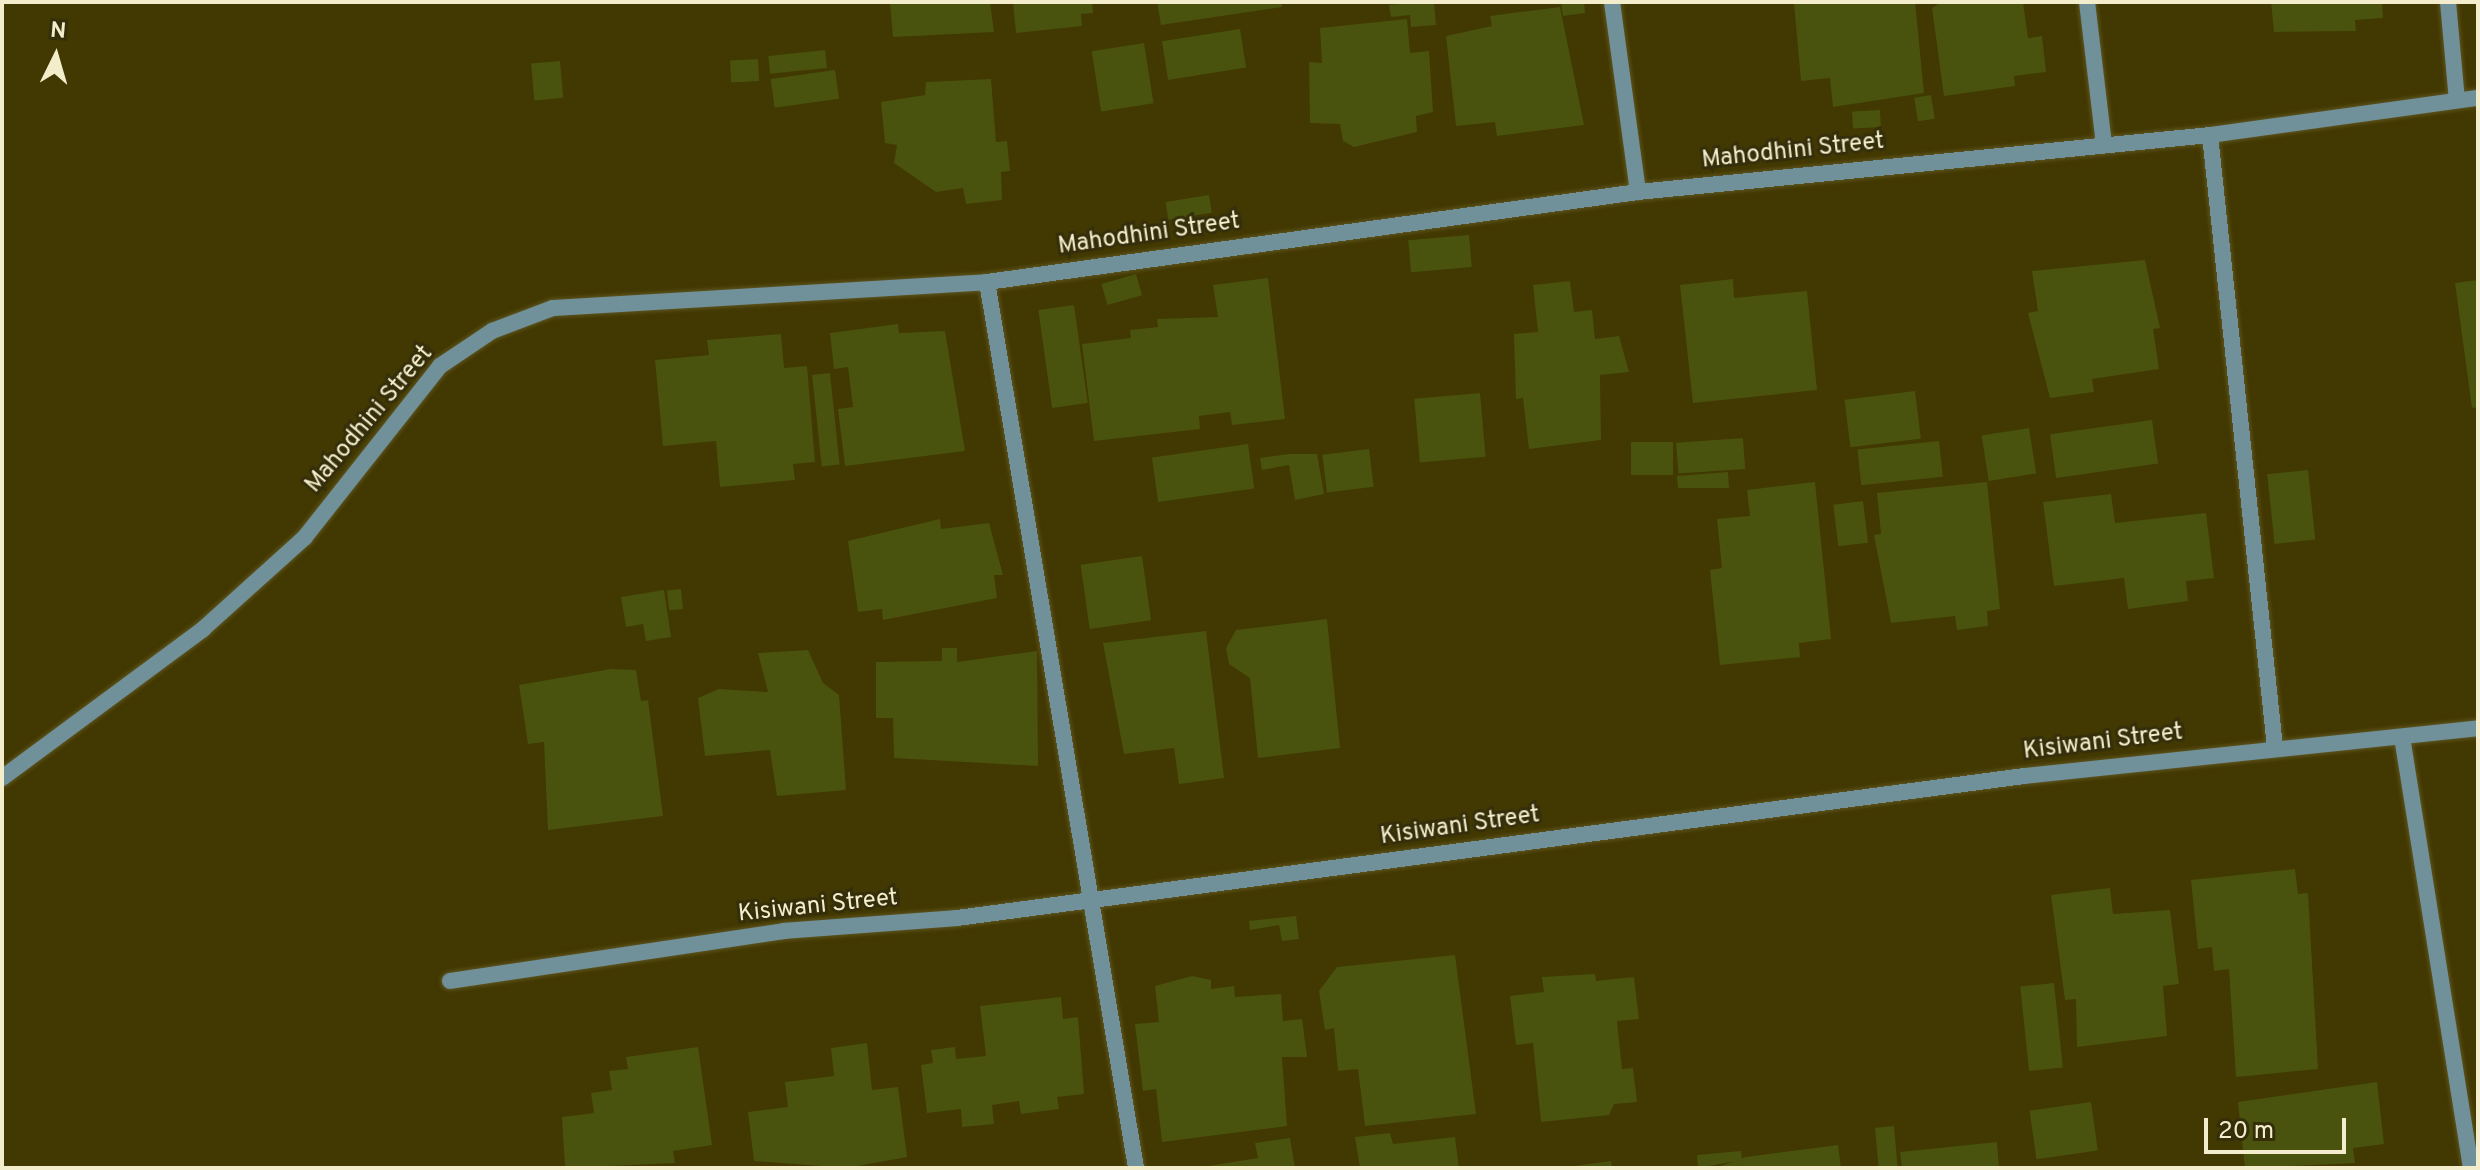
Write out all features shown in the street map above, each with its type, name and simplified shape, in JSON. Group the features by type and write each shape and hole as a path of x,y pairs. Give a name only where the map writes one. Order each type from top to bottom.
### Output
{"street":[{"path":"1612,2 1638,192"},
{"path":"2087,2 2104,145"},
{"path":"2448,2 2457,100"},
{"name":"Mahodhini Street","path":"2,778 203,629 305,537 440,366 492,331 553,308 987,282 1638,192 2210,135 2478,98"},
{"path":"2210,135 2275,747"},
{"path":"987,282 1136,1168"},
{"name":"Kisiwani Street","path":"450,981 784,931 1093,900 2275,747 2478,728"},
{"path":"2402,737 2471,1168"}],"building":[{"path":"890,2 990,2 994,32 893,37"},
{"path":"1013,2 1092,2 1093,13 1081,14 1082,26 1016,33"},
{"path":"1157,2 1281,2 1282,7 1161,25"},
{"path":"1434,2 1436,25 1411,27 1410,15 1391,17 1389,5"},
{"path":"1561,2 1584,2 1585,13 1563,16"},
{"path":"1915,2 1924,93 1833,107 1830,78 1801,81 1794,3"},
{"path":"1942,2 2023,2 2028,38 2042,36 2046,72 2014,76 2015,86 1944,96 1932,8"},
{"path":"2271,2 2382,2 2383,18 2355,20 2356,31 2274,32"},
{"path":"1560,7 1584,125 1497,136 1495,122 1456,126 1446,36 1492,26 1490,16"},
{"path":"1407,19 1410,53 1429,51 1433,112 1416,116 1417,132 1354,147 1343,141 1340,124 1310,123 1309,62 1322,63 1320,28"},
{"path":"1240,29 1246,68 1168,80 1162,41"},
{"path":"1144,43 1154,103 1101,112 1092,51"},
{"path":"825,50 827,68 770,74 768,56"},
{"path":"758,59 759,81 731,82 730,60"},
{"path":"560,61 563,98 534,100 531,64"},
{"path":"835,70 839,99 775,108 771,79"},
{"path":"991,79 996,142 1007,141 1010,171 1001,172 1002,200 966,204 963,188 936,192 894,163 897,145 885,143 881,102 925,95 926,82"},
{"path":"1931,95 1935,119 1918,121 1914,98"},
{"path":"1880,110 1881,127 1853,128 1852,111"},
{"path":"1209,195 1212,213 1168,220 1166,202"},
{"path":"1469,235 1472,267 1411,272 1408,240"},
{"path":"2145,260 2160,328 2153,329 2159,369 2092,379 2094,392 2050,398 2028,313 2038,311 2032,271"},
{"path":"1136,274 1142,295 1107,305 1101,284"},
{"path":"1268,278 1285,419 1232,425 1230,412 1199,416 1200,429 1094,441 1082,344 1131,338 1130,330 1158,327 1157,319 1218,317 1213,285"},
{"path":"1733,279 1734,298 1807,291 1817,390 1693,403 1680,285"},
{"path":"2478,280 2478,407 2472,408 2455,283"},
{"path":"1570,281 1574,312 1592,310 1595,339 1619,336 1629,372 1600,375 1601,440 1529,449 1523,398 1516,399 1514,334 1538,332 1533,285"},
{"path":"1074,305 1088,403 1052,408 1038,310"},
{"path":"898,324 899,333 945,331 965,451 845,466 838,409 853,407 848,367 834,369 830,333"},
{"path":"781,334 784,368 807,366 815,462 793,464 795,480 720,487 716,441 663,446 655,360 709,355 707,340"},
{"path":"830,373 840,464 822,466 812,375"},
{"path":"1915,391 1921,439 1850,447 1845,400"},
{"path":"1480,393 1486,457 1420,463 1414,399"},
{"path":"2152,420 2158,464 2056,478 2050,434"},
{"path":"2029,428 2036,473 1989,481 1982,436"},
{"path":"1743,438 1745,469 1678,474 1676,443"},
{"path":"1939,441 1943,477 1861,485 1857,450"},
{"path":"1631,442 1673,442 1673,475 1631,475"},
{"path":"1248,444 1254,489 1158,502 1152,457"},
{"path":"1369,449 1374,487 1327,492 1322,455"},
{"path":"1317,454 1324,494 1295,500 1289,465 1262,470 1260,458"},
{"path":"2308,470 2315,540 2275,544 2267,474"},
{"path":"1728,472 1729,488 1678,488 1677,476"},
{"path":"1815,482 1831,639 1799,643 1800,657 1720,665 1710,570 1722,568 1717,519 1750,516 1747,490"},
{"path":"1987,482 2000,609 1987,611 1988,626 1957,630 1955,616 1891,623 1874,535 1881,534 1877,493"},
{"path":"2111,494 2115,523 2206,513 2214,578 2186,581 2188,601 2128,609 2124,578 2054,586 2043,502"},
{"path":"1863,501 1868,543 1838,546 1833,505"},
{"path":"940,519 941,529 989,523 1003,575 994,575 997,598 883,620 882,609 858,612 848,541"},
{"path":"1142,556 1151,620 1090,629 1081,565"},
{"path":"681,589 683,609 669,610 667,590"},
{"path":"664,590 671,637 646,641 643,624 626,627 621,597"},
{"path":"1327,619 1340,748 1258,758 1250,678 1229,664 1226,648 1236,630"},
{"path":"1206,631 1224,778 1179,784 1174,748 1124,754 1103,643"},
{"path":"942,648 957,648 957,662 1037,651 1038,766 894,758 893,718 876,718 876,662 942,661"},
{"path":"808,650 823,683 839,695 846,790 777,796 770,750 705,756 698,698 719,689 768,692 758,653"},
{"path":"611,669 636,670 641,701 648,700 663,816 548,830 544,742 528,744 519,685"},
{"path":"2295,869 2298,894 2308,893 2318,1069 2236,1077 2229,969 2214,971 2212,947 2198,949 2191,880"},
{"path":"2110,888 2113,914 2170,910 2179,984 2163,986 2167,1036 2077,1047 2076,999 2065,1000 2051,895"},
{"path":"1296,916 1299,939 1282,941 1279,925 1250,930 1249,921"},
{"path":"1455,955 1476,1114 1365,1126 1358,1069 1338,1071 1334,1028 1325,1030 1319,991 1337,967"},
{"path":"1595,974 1596,981 1634,977 1639,1019 1617,1021 1622,1069 1633,1068 1637,1102 1614,1104 1609,1115 1541,1122 1533,1043 1516,1045 1510,996 1544,992 1542,977"},
{"path":"1192,976 1211,980 1211,989 1234,986 1235,997 1281,994 1283,1021 1302,1019 1307,1057 1282,1057 1287,1126 1162,1142 1156,1089 1143,1091 1135,1024 1159,1022 1155,986"},
{"path":"2054,983 2063,1068 2029,1071 2020,987"},
{"path":"1061,997 1063,1019 1078,1017 1084,1094 1057,1097 1059,1109 1021,1114 1019,1101 992,1105 994,1124 962,1127 961,1109 927,1113 921,1065 933,1063 931,1050 955,1047 956,1059 986,1056 980,1006"},
{"path":"867,1043 872,1090 898,1087 907,1157 847,1168 754,1161 748,1112 788,1107 785,1082 834,1076 831,1048"},
{"path":"698,1047 712,1145 673,1151 675,1163 565,1168 562,1117 594,1113 591,1093 612,1090 609,1071 628,1069 626,1057"},
{"path":"2377,1082 2384,1144 2353,1148 2355,1163 2245,1168 2238,1102"},
{"path":"2091,1102 2098,1151 2036,1159 2030,1111"},
{"path":"1894,1126 1898,1168 1879,1168 1875,1128"},
{"path":"1390,1133 1393,1144 1455,1137 1459,1168 1360,1168 1355,1137"},
{"path":"1290,1138 1295,1168 1196,1168 1258,1158 1255,1143"},
{"path":"1997,1142 1999,1168 1902,1168 1900,1152"},
{"path":"1838,1145 1841,1168 1715,1168 1746,1157"},
{"path":"1741,1151 1742,1160 1698,1168 1697,1155"},
{"path":"1611,1161 1612,1168 1574,1168 1574,1166"}]}
